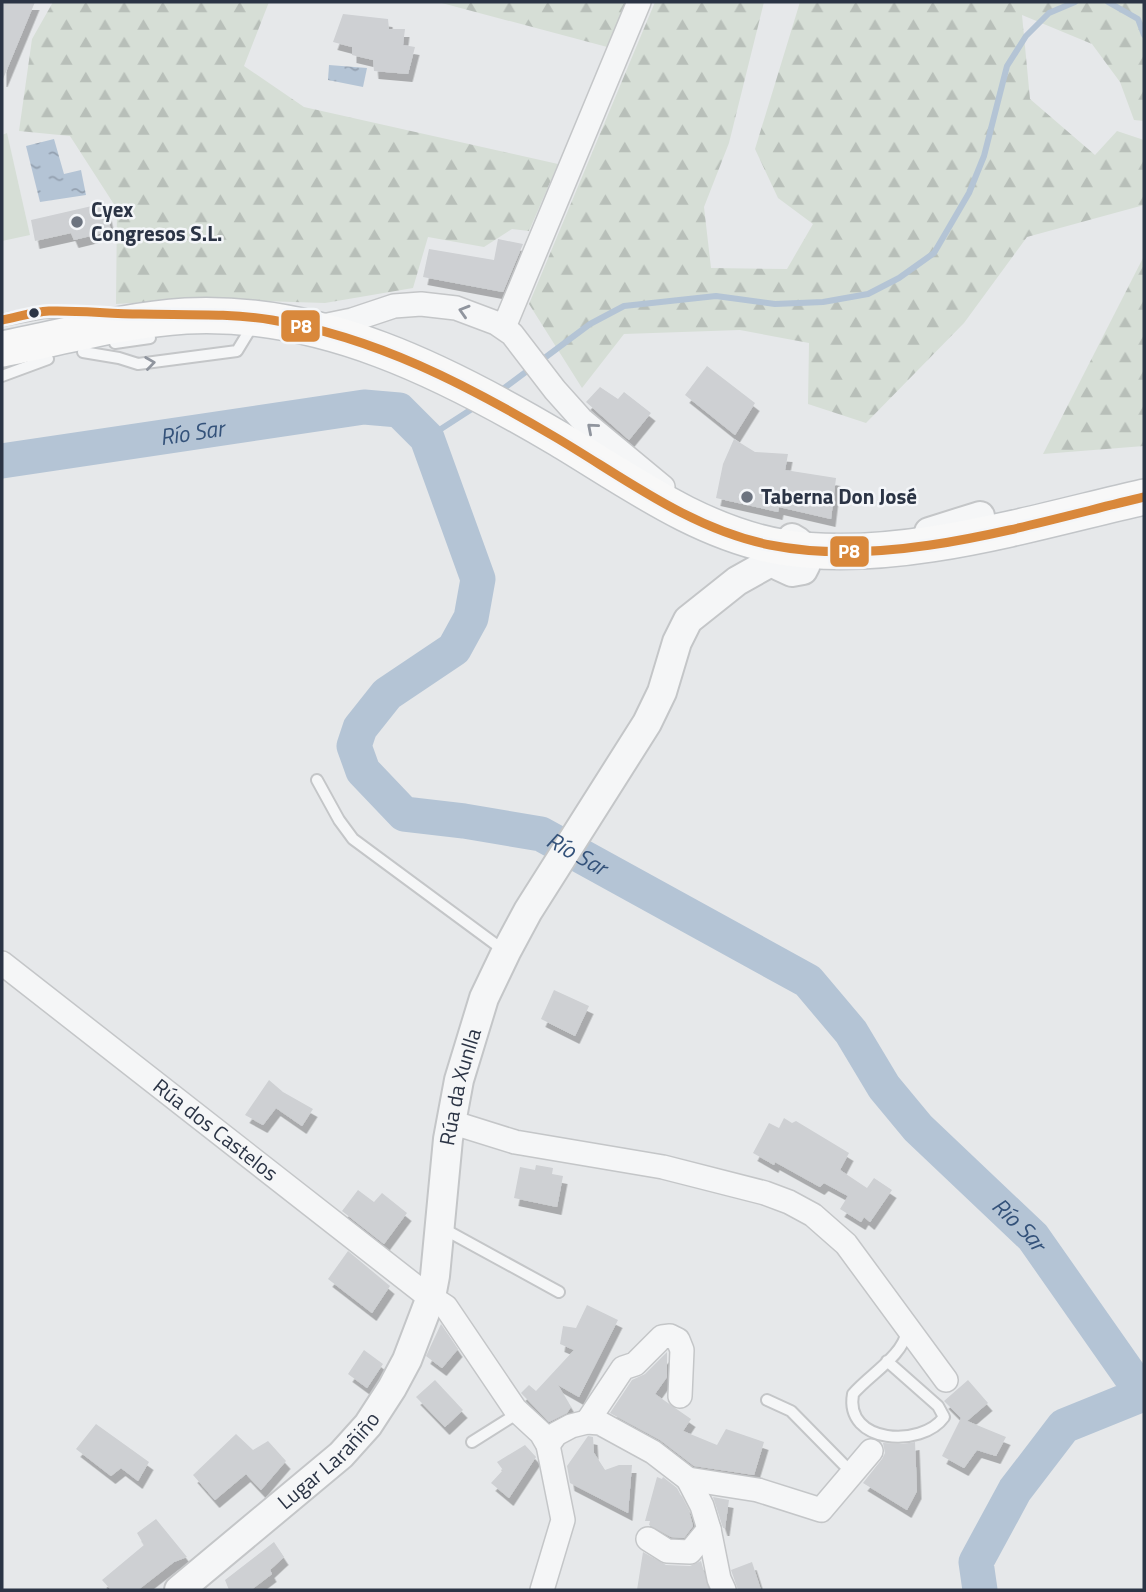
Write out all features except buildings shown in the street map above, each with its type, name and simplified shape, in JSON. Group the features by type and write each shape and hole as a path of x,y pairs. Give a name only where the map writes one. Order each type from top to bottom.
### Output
{"main road":[{"path":"2,349 132,322 203,316 266,319 364,342 439,374 693,510 734,535 793,560 896,548 968,536 1144,496"},
{"path":"2,369 67,352 191,331 311,328"},
{"path":"556,437 630,482 693,510 818,531 896,530 980,516 1144,478"}],"street":[{"path":"504,327 639,2"},
{"path":"311,328 352,320 394,306 421,304 466,311 504,327 562,399 592,429 737,547 742,570 737,581"},
{"path":"793,560 825,541 896,539 980,516"},
{"name":"Rúa da Xunlla","path":"713,601 737,581 793,560"},
{"name":"Rúa da Xunlla","path":"431,1297 440,1227 444,1163 451,1122 484,998 506,952 559,860 654,711 683,628 693,614 793,560"},
{"name":"Rúa dos Castelos","path":"2,963 431,1297"},
{"path":"451,1122 514,1142 663,1167 765,1193 789,1202 813,1215 846,1244 946,1380"},
{"path":"431,1297 451,1313 518,1413 541,1433 548,1444 563,1520 542,1590"},
{"name":"Lugar Larañiño","path":"179,1590 323,1471 357,1439 402,1370 431,1297"},
{"path":"587,1422 623,1368 635,1364 662,1337 670,1336 678,1340 682,1350 680,1396"},
{"path":"548,1444 556,1434 587,1422 600,1423 653,1452 688,1479 702,1506 724,1590"},
{"path":"688,1479 758,1490 821,1510 871,1451"},
{"path":"648,1539 667,1551 690,1552 709,1529"}],"lane":[{"path":"2,320 50,311 203,316"},
{"path":"2,339 123,314"},
{"path":"2,359 67,352 118,358 138,364 237,351 251,328"},
{"path":"2,376 67,352"},
{"path":"317,780 353,839 506,952"},
{"path":"440,1227 559,1292"},
{"path":"887,1362 938,1406 944,1417 939,1424 918,1434 881,1436 868,1431 857,1420 852,1405 853,1394 865,1379 899,1352 906,1341 908,1329"},
{"path":"767,1400 791,1411 853,1474"},
{"path":"472,1442 518,1413"}],"green space":[{"path":"53,2 269,2 244,66 304,107 558,164 529,231 512,229 484,247 428,237 413,288 325,303 205,299 116,304 117,209 70,136 19,131 32,39"},
{"path":"438,2 631,2 611,48"},
{"path":"655,2 764,2 729,143 704,207 711,268 787,269 813,224 778,198 755,149 800,2 1144,2 1144,121 1134,120 1120,82 1092,44 1022,15 1030,99 1095,155 1117,131 1144,140 1144,205 1027,237 964,323 866,423 808,404 809,343 740,330 624,334 582,388 529,304"},
{"path":"7,133 30,235 2,241 2,135"},
{"path":"1144,256 1144,446 1043,454"}],"water":[{"path":"329,65 367,68 363,87 328,80"},
{"path":"54,139 64,174 81,170 86,195 40,202 26,146"}],"waterway":[{"path":"499,392 590,324 624,306 716,296 775,304 823,302 868,294 899,278 934,253 969,193 984,156 1007,66 1026,36 1049,13 1075,2"},
{"path":"1108,2 1138,19 1144,35"},
{"path":"427,438 478,405"},
{"name":"Río Sar","path":"2,461 364,407 399,410 427,438 478,579 471,618 454,649 387,694 360,728 354,746 363,771 404,814 541,834 808,981 851,1032 884,1087 918,1128 1033,1237 1143,1394 1064,1426 1015,1490 976,1562 980,1590"}],"transit line":[{"name":"P8","path":"2,320 49,311 223,315 272,320 347,338 419,365 488,399 685,514 712,527 770,545 816,551 863,552 910,548 1006,531 1144,497"}],"place":[{"name":"Cyex Congresos S.L.","path":"77,222"},
{"name":"Taberna Don José","path":"747,497"}]}
